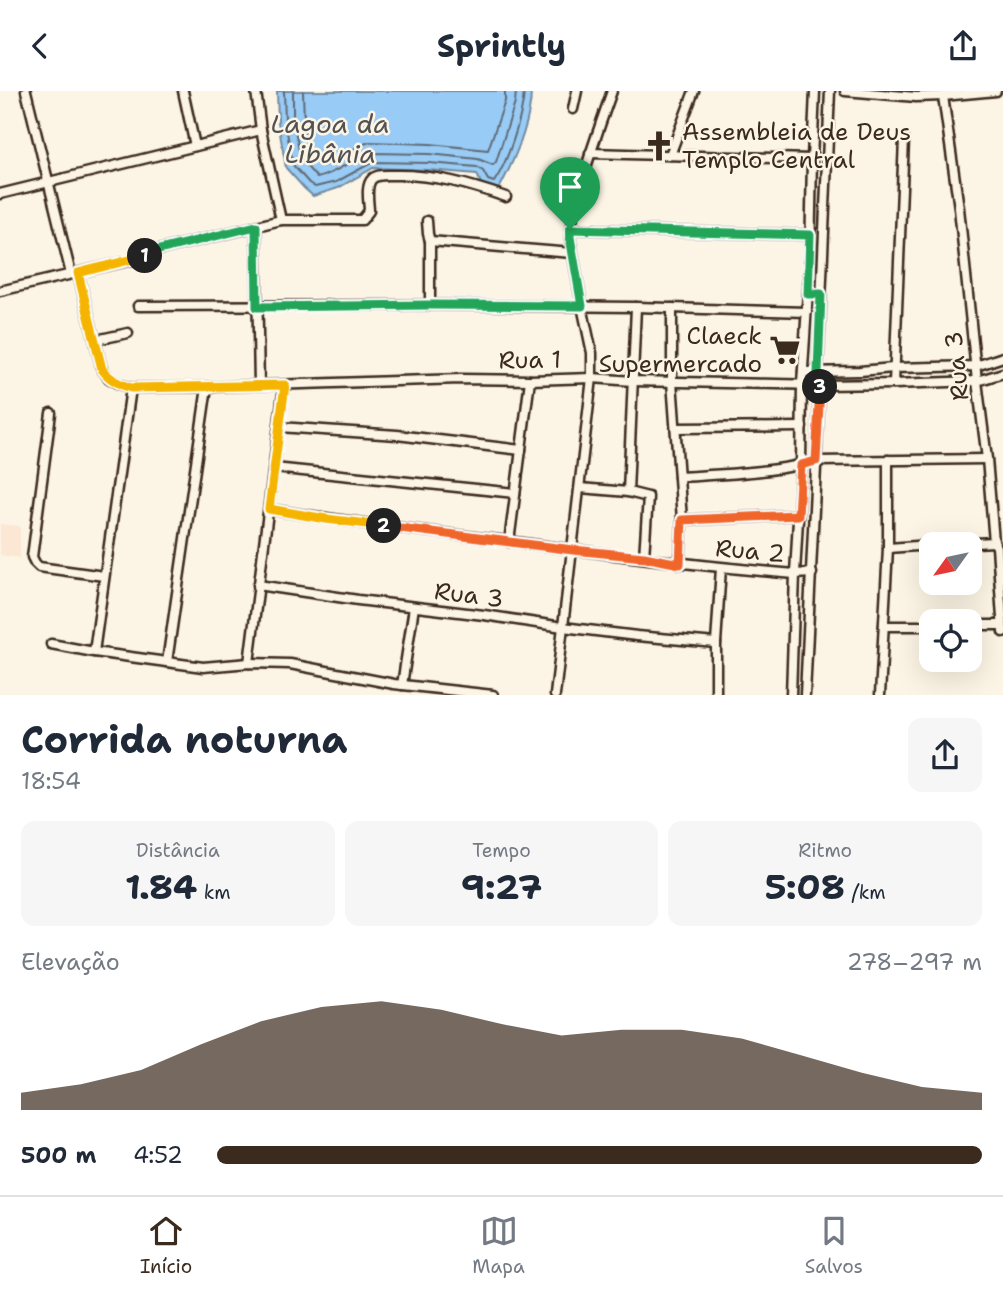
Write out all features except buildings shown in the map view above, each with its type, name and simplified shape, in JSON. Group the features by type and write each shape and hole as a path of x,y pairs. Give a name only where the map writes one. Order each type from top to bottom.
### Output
{"street":[{"path":"26,91 47,182 96,340 128,333"},
{"path":"183,91 195,146"},
{"path":"256,91 261,130 281,220"},
{"path":"573,109 577,91"},
{"path":"555,695 592,378 592,352 572,253 570,229 590,153 612,91"},
{"path":"670,155 694,91"},
{"path":"791,695 815,91"},
{"path":"805,695 820,385 818,372 830,91"},
{"path":"845,91 915,97 996,91"},
{"name":"Rua 3","path":"943,96 959,208 998,545 1003,632"},
{"path":"0,194 261,130"},
{"path":"894,384 904,139"},
{"path":"590,153 811,159"},
{"path":"0,291 145,257 155,251 281,220 362,220 369,211 369,184 378,176 440,178 466,183 506,197"},
{"path":"427,221 430,241 430,305"},
{"path":"256,226 259,385"},
{"path":"570,229 810,235"},
{"path":"430,241 572,253"},
{"path":"808,294 821,294"},
{"path":"138,306 582,306 807,312"},
{"path":"628,492 636,307"},
{"path":"672,308 673,381 682,520 680,564"},
{"name":"Rua 1","path":"96,340 102,369 106,375 131,388 592,378 820,385 894,384 977,381 1003,373"},
{"path":"803,372 976,366 1003,357"},
{"path":"509,541 530,380"},
{"path":"249,663 285,385"},
{"path":"167,662 207,387"},
{"path":"94,652 131,388"},
{"path":"51,413 32,557 39,567 104,576"},
{"path":"279,427 397,435 521,450"},
{"path":"676,428 802,427"},
{"path":"679,477 743,473 816,461 987,459"},
{"path":"880,695 888,548 888,460"},
{"path":"274,468 515,493"},
{"path":"580,488 628,492 648,497 644,557"},
{"name":"Rua 2","path":"269,509 326,519 644,557 680,564 795,574 812,573"},
{"path":"682,520 798,515"},
{"path":"888,548 919,546"},
{"path":"716,695 721,568"},
{"name":"Rua 3","path":"258,585 563,628 716,643"},
{"path":"392,695 398,684 414,607"},
{"path":"982,625 1002,625"},
{"path":"884,626 919,626"},
{"path":"51,644 203,667 249,663 290,664 398,684 494,695"}],"shaded area":[{"path":"0,524 20,526 20,558 0,555"}],"water":[{"name":"Lagoa da Libânia","path":"277,91 531,91 525,129 498,191 482,186 477,174 373,168 338,188 313,196 286,168 278,122"}],"place":[{"name":"Assembleia de Deus Templo Central","path":"659,146"},
{"name":"Claeck Supermercado","path":"785,350"}],"route":[{"path":"256,226 257,307 582,306 570,229 810,235 808,294 821,294 818,372 820,385 816,461 801,465 798,515 682,520 680,564 644,557 326,519 269,509 285,385 131,388 117,383 102,369 78,273 256,226"}]}
